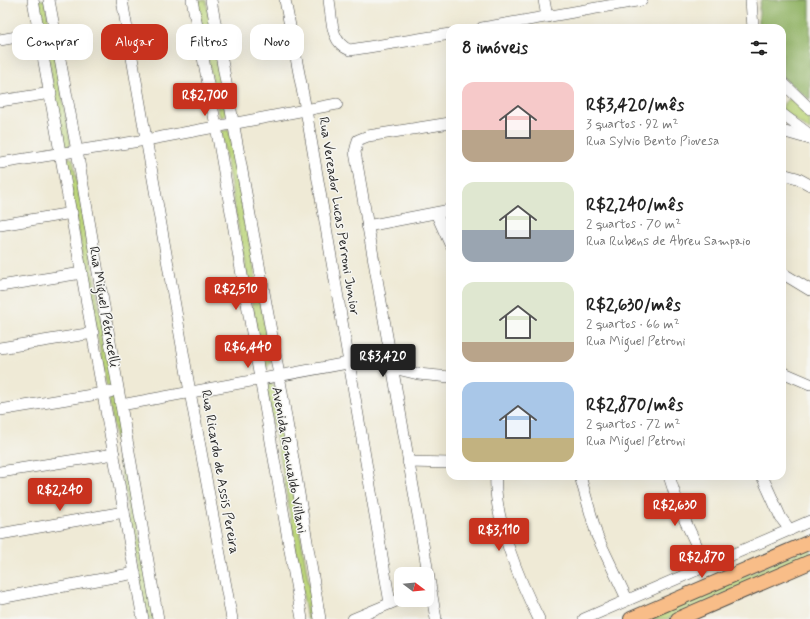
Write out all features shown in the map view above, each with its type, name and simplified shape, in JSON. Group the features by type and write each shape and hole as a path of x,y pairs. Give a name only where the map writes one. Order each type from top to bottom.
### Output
{"main road":[{"path":"630,619 810,542"},
{"path":"678,619 810,562"}],"street":[{"name":"Rua Miguel Petrucelli","path":"33,0 37,24"},
{"name":"Rua Miguel Petrucelli","path":"49,0 77,151 158,619"},
{"name":"Rua Ricardo de Assis Pereira","path":"122,0 190,392 232,619"},
{"name":"Avenida Romualdo Villani","path":"192,0 216,126 302,619"},
{"name":"Avenida Romualdo Villani","path":"212,0 279,375 320,619"},
{"name":"Rua Vereador Lucas Perroni Junior","path":"285,0 306,110 348,364 390,603"},
{"path":"329,0 336,38 345,48 360,50 446,35"},
{"path":"544,0 547,17"},
{"path":"506,24 642,0"},
{"path":"751,0 754,24"},
{"path":"754,24 756,0"},
{"path":"0,40 12,38"},
{"name":"Rua Miguel Petrucelli","path":"44,60 143,619"},
{"path":"0,101 51,93"},
{"path":"788,93 810,109"},
{"path":"0,163 146,140 337,104"},
{"path":"786,117 810,135"},
{"path":"436,619 356,162 355,146 358,140 368,136 446,124"},
{"path":"786,132 810,140"},
{"path":"786,178 810,185"},
{"path":"367,226 446,211"},
{"path":"0,225 72,213"},
{"path":"436,213 446,235"},
{"path":"0,286 82,273"},
{"path":"786,275 810,290"},
{"path":"0,348 93,333"},
{"path":"121,405 380,357"},
{"path":"393,368 418,374 446,377"},
{"path":"786,374 810,384"},
{"path":"0,410 118,390"},
{"path":"0,472 114,454"},
{"path":"408,462 446,463"},
{"path":"496,480 503,527 521,579 539,619"},
{"path":"581,480 597,536 627,599"},
{"path":"670,480 680,510 703,559 709,564"},
{"path":"764,480 781,518 790,530"},
{"path":"0,534 124,512"},
{"path":"584,619 627,599 810,521"},
{"path":"0,598 135,573"},
{"path":"353,619 394,602"}],"green space":[{"path":"38,0 45,0 49,24 42,24"},
{"path":"197,0 206,0 210,24 202,24"},
{"path":"761,0 810,0 810,100 786,80 786,24 759,24 759,7"},
{"path":"49,60 56,60 71,144 69,147 64,148"},
{"path":"208,60 217,60 226,112 224,117 220,116"},
{"path":"789,99 797,103 810,114 810,131 786,113 786,101"},
{"path":"229,130 271,361 267,368 263,366 221,131"},
{"path":"69,157 73,159 113,385 110,388 107,388 66,162"},
{"path":"270,383 275,386 315,619 307,619 282,467 266,388"},
{"path":"112,397 114,398 155,619 146,619 109,399"},
{"path":"810,547 810,556 668,619 646,619"}]}
